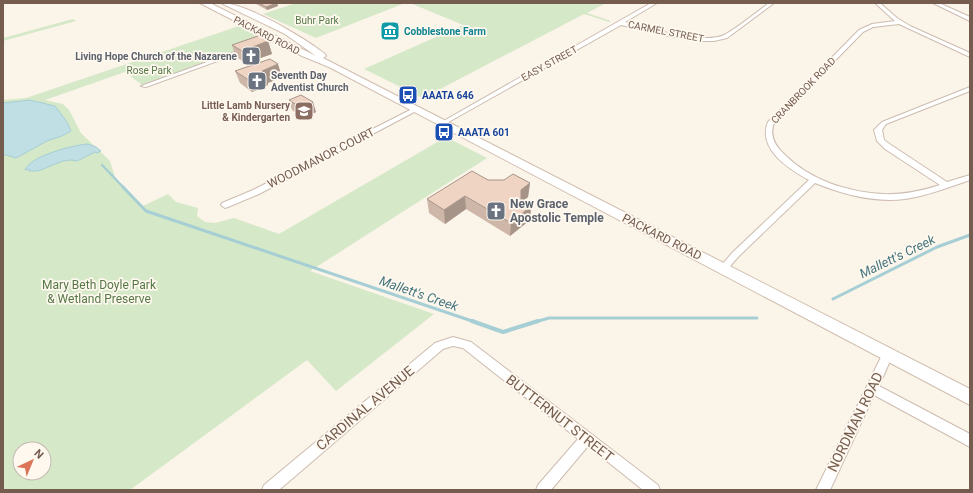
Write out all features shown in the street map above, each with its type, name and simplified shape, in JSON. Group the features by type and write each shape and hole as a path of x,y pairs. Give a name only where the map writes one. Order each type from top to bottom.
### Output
{"main road":[{"name":"PACKARD ROAD","path":"204,3 276,38 305,54 332,65 970,397"},
{"name":"PACKARD ROAD","path":"225,3 298,39 315,50 332,65"},
{"path":"218,10 229,13 246,21 256,18"},
{"path":"251,26 267,31 291,43 297,42 298,39"}],"street":[{"name":"EASY STREET","path":"443,123 655,3"},
{"name":"CARMEL STREET","path":"621,23 694,38 720,39 725,37 772,3"},
{"path":"877,3 900,22 919,33 970,55"},
{"path":"935,3 970,19"},
{"name":"CRANBROOK ROAD","path":"814,179 793,166 774,148 768,137 768,127 771,122 861,31 872,26 900,22"},
{"path":"144,86 276,38"},
{"path":"946,185 888,147 878,135 878,130 884,123 970,89"},
{"name":"WOODMANOR COURT","path":"225,205 256,192 416,109"},
{"path":"723,269 734,254 814,179 853,192 885,197 899,197 970,177"},
{"name":"CARDINAL AVENUE","path":"269,490 439,346 448,341 458,341 467,345"},
{"name":"BUTTERNUT STREET","path":"467,345 653,490"},
{"name":"NORDMAN ROAD","path":"823,490 888,354"},
{"path":"872,388 970,441"},
{"path":"543,490 586,439"}],"green space":[{"name":"Buhr Park","path":"296,3 405,3 316,38 263,14"},
{"path":"410,3 606,3 587,13 611,21 609,22 584,14 423,98 364,69 463,25"},
{"path":"73,19 76,21 3,41 3,38"},
{"name":"Mary Beth Doyle Park & Wetland Preserve","path":"239,26 265,40 142,85 125,72 45,100 63,104 69,110 81,133 110,161 116,180 143,206 168,194 176,202 198,208 197,216 205,222 215,223 234,218 279,234 446,137 487,158 310,271 434,314 336,391 307,360 130,490 3,490 3,100 26,98"}],"water":[{"path":"30,100 55,106 67,122 71,131 47,141 16,158 3,155 3,103"},
{"path":"88,144 101,151 97,153 95,152 77,161 63,161 38,171 29,171 29,169 25,170 35,160 43,156 63,149"}],"building":[{"path":"259,3 277,3 266,7"},
{"path":"258,36 268,41 242,51 232,45"},
{"path":"270,59 278,64 262,71 264,73 247,79 235,71"},
{"path":"301,95 313,102 301,108 289,100"},
{"path":"472,171 488,180 504,180 513,174 530,183 521,190 521,200 531,206 511,223 465,196 444,210 427,199"}],"waterway":[{"name":"Mallett's Creek","path":"102,165 124,188"},
{"name":"Mallett's Creek","path":"123,187 146,211 475,322"},
{"name":"Mallett's Creek","path":"833,299 937,247 970,235"},
{"name":"Mallett's Creek","path":"535,322 549,318 757,318"},
{"name":"Mallett's Creek","path":"472,321 503,332 538,321"}],"place":[{"name":"Cobblestone Farm","path":"390,31"},
{"name":"Living Hope Church of the Nazarene","path":"251,56"},
{"name":"Seventh Day Adventist Church","path":"257,81"},
{"name":"AAATA 646","path":"408,95"},
{"name":"Little Lamb Nursery & Kindergarten","path":"304,111"},
{"name":"AAATA 601","path":"444,132"},
{"name":"New Grace Apostolic Temple","path":"496,211"}],"park label":[{"name":"Rose Park","path":"149,70"}]}
